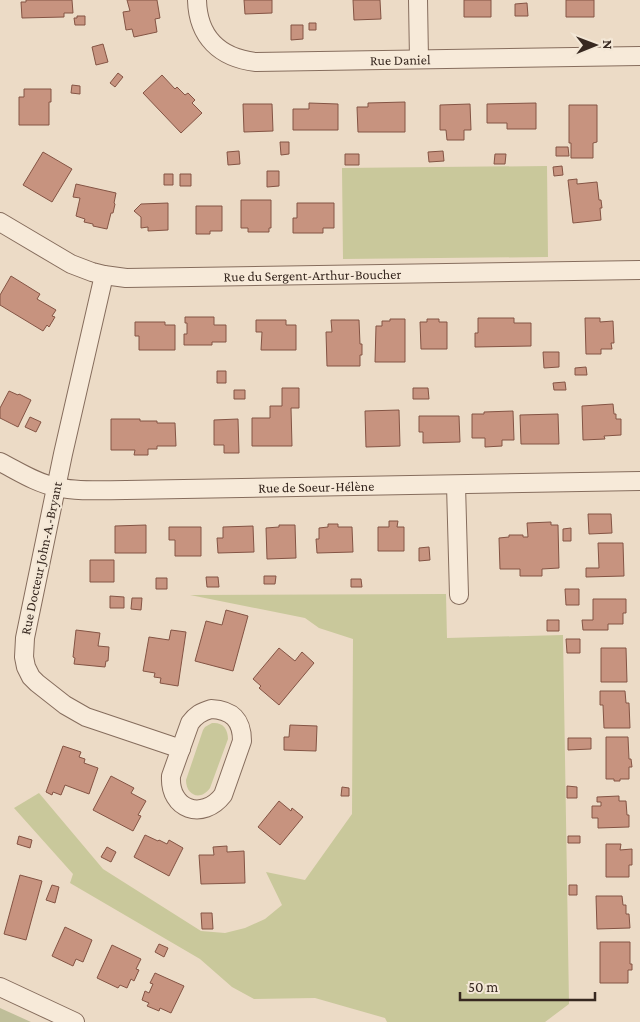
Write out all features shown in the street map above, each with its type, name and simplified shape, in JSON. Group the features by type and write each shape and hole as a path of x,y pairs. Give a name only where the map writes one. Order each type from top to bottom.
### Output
{"street":[{"name":"Rue Daniel","path":"197,0 199,18 203,30 210,40 219,50 243,61 640,56"},
{"path":"418,0 419,59"},
{"name":"Rue du Sergent-Arthur-Boucher","path":"0,222 82,269 126,278 640,270"},
{"name":"Rue Docteur John-A.-Bryant","path":"104,275 56,487 25,638 24,657 26,667 37,684 86,717 180,749"},
{"name":"Rue de Soeur-Hélène","path":"0,462 25,476 56,487 80,489 126,490 640,481"},
{"path":"456,485 459,595"},
{"path":"219,709 234,717 239,724 242,732 242,741 223,795 211,807 202,810 185,806 173,794 171,776 180,749 190,723 195,716 202,712 219,709"},
{"path":"0,987 75,1022"}],"green space":[{"path":"547,166 548,257 343,259 342,168"},
{"path":"446,594 447,638 563,635 569,1004 545,1022 387,1022 385,1018 315,998 254,999 232,987 200,959 70,883 73,874 14,808 39,793 103,869 201,931 225,933 245,928 265,919 282,905 266,872 305,880 352,814 353,639 319,628 305,618 190,595"},
{"path":"212,723 224,727 228,739 210,788 202,794 195,795 188,790 186,780 203,730"},
{"path":"0,1008 31,1022 0,1022"}],"building":[{"path":"26,0 72,0 73,13 64,13 64,17 22,18 21,2 26,2"},
{"path":"127,0 157,0 160,18 155,19 157,32 134,37 132,29 126,30 123,12 130,11"},
{"path":"244,0 272,0 272,13 245,14"},
{"path":"353,0 380,0 381,19 354,20"},
{"path":"464,0 491,0 491,17 464,17"},
{"path":"566,0 594,0 594,17 566,17"},
{"path":"527,3 528,16 515,16 515,4"},
{"path":"77,16 85,16 85,25 75,25 74,18 77,18"},
{"path":"309,23 316,23 316,30 309,30"},
{"path":"291,25 303,25 303,39 291,40"},
{"path":"103,44 108,62 96,65 92,47"},
{"path":"118,73 123,77 115,87 110,83"},
{"path":"162,75 175,89 177,87 185,95 188,93 195,100 192,103 202,113 181,133 143,93"},
{"path":"72,85 80,86 80,94 71,93"},
{"path":"24,89 51,89 49,125 19,125 19,97 24,97"},
{"path":"405,102 405,132 358,132 357,107 368,107 368,103"},
{"path":"309,103 338,104 338,130 293,130 293,109 309,109"},
{"path":"536,103 536,129 507,129 507,123 487,123 487,104"},
{"path":"243,104 272,104 273,131 244,132"},
{"path":"470,104 471,130 464,130 464,140 447,140 446,130 440,130 440,105"},
{"path":"569,105 597,105 597,142 593,143 593,158 571,158"},
{"path":"280,142 289,142 289,154 281,155"},
{"path":"556,147 568,147 569,156 556,156"},
{"path":"239,151 240,164 228,165 227,152"},
{"path":"443,151 444,161 429,162 428,152"},
{"path":"43,152 72,169 52,202 23,185"},
{"path":"345,154 359,154 359,165 345,165"},
{"path":"495,154 506,154 505,164 494,164"},
{"path":"562,166 563,175 554,176 553,167"},
{"path":"267,171 279,171 279,186 267,187"},
{"path":"164,174 173,174 173,185 164,185"},
{"path":"180,174 191,174 191,186 180,186"},
{"path":"577,179 577,184 597,182 602,208 600,208 601,220 573,223 568,180"},
{"path":"76,184 116,193 113,213 111,213 107,229 93,226 93,224 84,222 85,219 76,216 80,198 73,197"},
{"path":"241,200 271,200 271,228 269,228 269,232 248,232 248,228 241,228"},
{"path":"168,203 168,230 148,231 148,227 141,228 141,217 134,211 141,204"},
{"path":"297,203 334,203 334,228 323,228 323,233 293,233 293,218 297,218"},
{"path":"196,206 222,206 222,231 210,231 210,234 196,234"},
{"path":"11,276 40,294 37,299 56,310 52,316 55,317 49,327 47,325 43,331 0,305 0,295"},
{"path":"185,317 214,317 214,325 226,325 226,342 212,342 212,345 184,345 184,334 187,334"},
{"path":"478,318 514,318 514,323 531,323 531,346 475,347 475,333 478,333"},
{"path":"585,318 600,318 600,322 613,321 614,343 611,343 612,349 601,349 601,354 586,354"},
{"path":"390,319 405,319 405,362 375,362 376,326 382,326 382,321 390,321"},
{"path":"427,319 439,319 439,322 447,322 447,349 421,349 420,322 427,322"},
{"path":"256,320 286,320 286,325 296,325 296,350 261,350 262,332 256,332"},
{"path":"331,320 359,320 360,344 362,344 360,366 327,366 326,332 332,332"},
{"path":"135,322 165,322 165,325 175,325 175,350 139,350 139,336 135,336"},
{"path":"543,352 559,352 559,367 544,368"},
{"path":"586,367 587,375 575,375 575,368"},
{"path":"217,371 226,371 226,383 217,383"},
{"path":"565,382 566,390 554,390 553,383"},
{"path":"282,388 299,388 299,408 291,408 292,446 252,446 252,418 270,418 270,406 282,406"},
{"path":"413,388 428,388 429,399 413,399"},
{"path":"234,390 245,390 245,399 234,399"},
{"path":"9,391 31,400 18,427 0,418 0,408"},
{"path":"613,404 616,419 621,419 621,435 604,436 605,439 583,440 582,406"},
{"path":"399,410 400,446 366,447 365,411"},
{"path":"513,411 514,440 502,440 502,446 485,447 485,438 472,438 472,414"},
{"path":"558,414 559,444 521,444 520,415"},
{"path":"419,416 459,416 460,442 423,443 423,432 419,432"},
{"path":"30,417 41,422 36,432 25,427"},
{"path":"111,419 140,419 140,421 157,421 157,423 175,423 176,446 157,446 157,449 148,449 148,455 134,455 135,450 111,450"},
{"path":"238,419 239,453 224,453 224,445 214,445 214,420"},
{"path":"588,514 611,514 612,533 589,534"},
{"path":"389,521 398,521 397,527 404,527 404,551 378,551 378,527 389,527"},
{"path":"551,522 551,525 558,525 559,568 542,569 542,576 520,576 520,569 500,569 499,538 509,537 509,535 528,537 527,523"},
{"path":"328,524 338,524 338,527 352,527 353,552 317,553 316,539 319,539 319,528 328,527"},
{"path":"146,525 146,553 115,553 115,526"},
{"path":"279,525 295,525 296,558 267,559 266,528 279,527"},
{"path":"253,526 254,552 218,553 217,538 223,538 223,527"},
{"path":"169,527 201,527 201,556 175,556 175,540 169,540"},
{"path":"571,528 571,541 563,541 563,529"},
{"path":"598,543 623,543 624,576 586,577 586,568 599,568"},
{"path":"429,547 430,560 419,561 419,548"},
{"path":"90,560 114,560 114,582 90,582"},
{"path":"264,576 276,576 275,584 264,584"},
{"path":"206,577 218,577 219,587 207,587"},
{"path":"156,578 167,578 167,589 156,589"},
{"path":"351,579 361,579 362,587 351,587"},
{"path":"565,589 579,589 579,605 566,605"},
{"path":"110,596 124,597 124,608 110,608"},
{"path":"132,598 142,598 141,610 131,609"},
{"path":"593,599 626,599 626,613 623,613 623,624 608,624 608,630 583,630 582,620 593,620"},
{"path":"226,610 248,616 233,671 195,661 206,621 222,625"},
{"path":"547,620 559,620 559,631 547,631"},
{"path":"76,630 100,633 98,646 109,647 108,661 106,661 105,667 74,664"},
{"path":"171,630 186,632 178,686 160,683 161,678 154,677 155,673 143,671 149,637 169,640"},
{"path":"566,639 580,639 580,653 567,653"},
{"path":"279,648 295,661 302,652 314,663 279,705 259,688 261,686 253,679"},
{"path":"601,648 626,648 627,682 601,682"},
{"path":"600,691 625,691 626,703 629,703 630,728 604,728 603,705 600,705"},
{"path":"290,725 317,726 316,751 284,750 284,737 289,737"},
{"path":"606,737 628,737 629,759 631,759 632,767 629,767 629,779 614,781 614,779 606,779"},
{"path":"568,738 591,738 591,749 568,750"},
{"path":"63,746 81,752 79,757 85,759 84,763 98,768 89,794 65,785 61,795 53,792 52,795 46,792"},
{"path":"111,776 134,788 131,793 146,801 138,815 141,816 133,831 93,810"},
{"path":"567,786 577,787 577,798 567,798"},
{"path":"342,787 349,788 349,796 341,796"},
{"path":"619,796 619,801 626,801 629,827 598,828 598,818 592,818 592,806 601,806 601,802 597,802 597,797"},
{"path":"279,801 291,811 292,808 303,817 280,845 258,827"},
{"path":"145,835 167,844 169,840 183,848 169,876 134,857"},
{"path":"19,836 32,840 30,848 17,844"},
{"path":"568,836 580,836 580,843 568,843"},
{"path":"606,844 621,844 620,850 632,849 632,865 629,865 629,877 606,877"},
{"path":"227,846 227,852 244,851 245,883 201,884 199,855 214,855 213,847"},
{"path":"107,847 116,852 111,862 101,857"},
{"path":"20,875 42,881 26,940 4,934"},
{"path":"52,885 59,887 55,903 46,900"},
{"path":"569,885 577,885 577,895 569,895"},
{"path":"596,896 622,896 623,905 626,905 626,914 629,914 630,928 597,929"},
{"path":"201,913 212,913 213,929 202,929"},
{"path":"65,927 92,940 83,962 76,959 73,966 52,956"},
{"path":"600,942 630,942 630,964 632,964 632,970 628,970 628,983 600,983"},
{"path":"159,944 168,948 164,957 155,952"},
{"path":"112,945 141,959 136,969 139,970 134,981 131,979 127,988 120,985 118,988 97,978"},
{"path":"155,973 184,986 171,1013 160,1008 159,1011 147,1006 149,1003 142,1000 145,991 149,993 153,984 150,983"}]}
